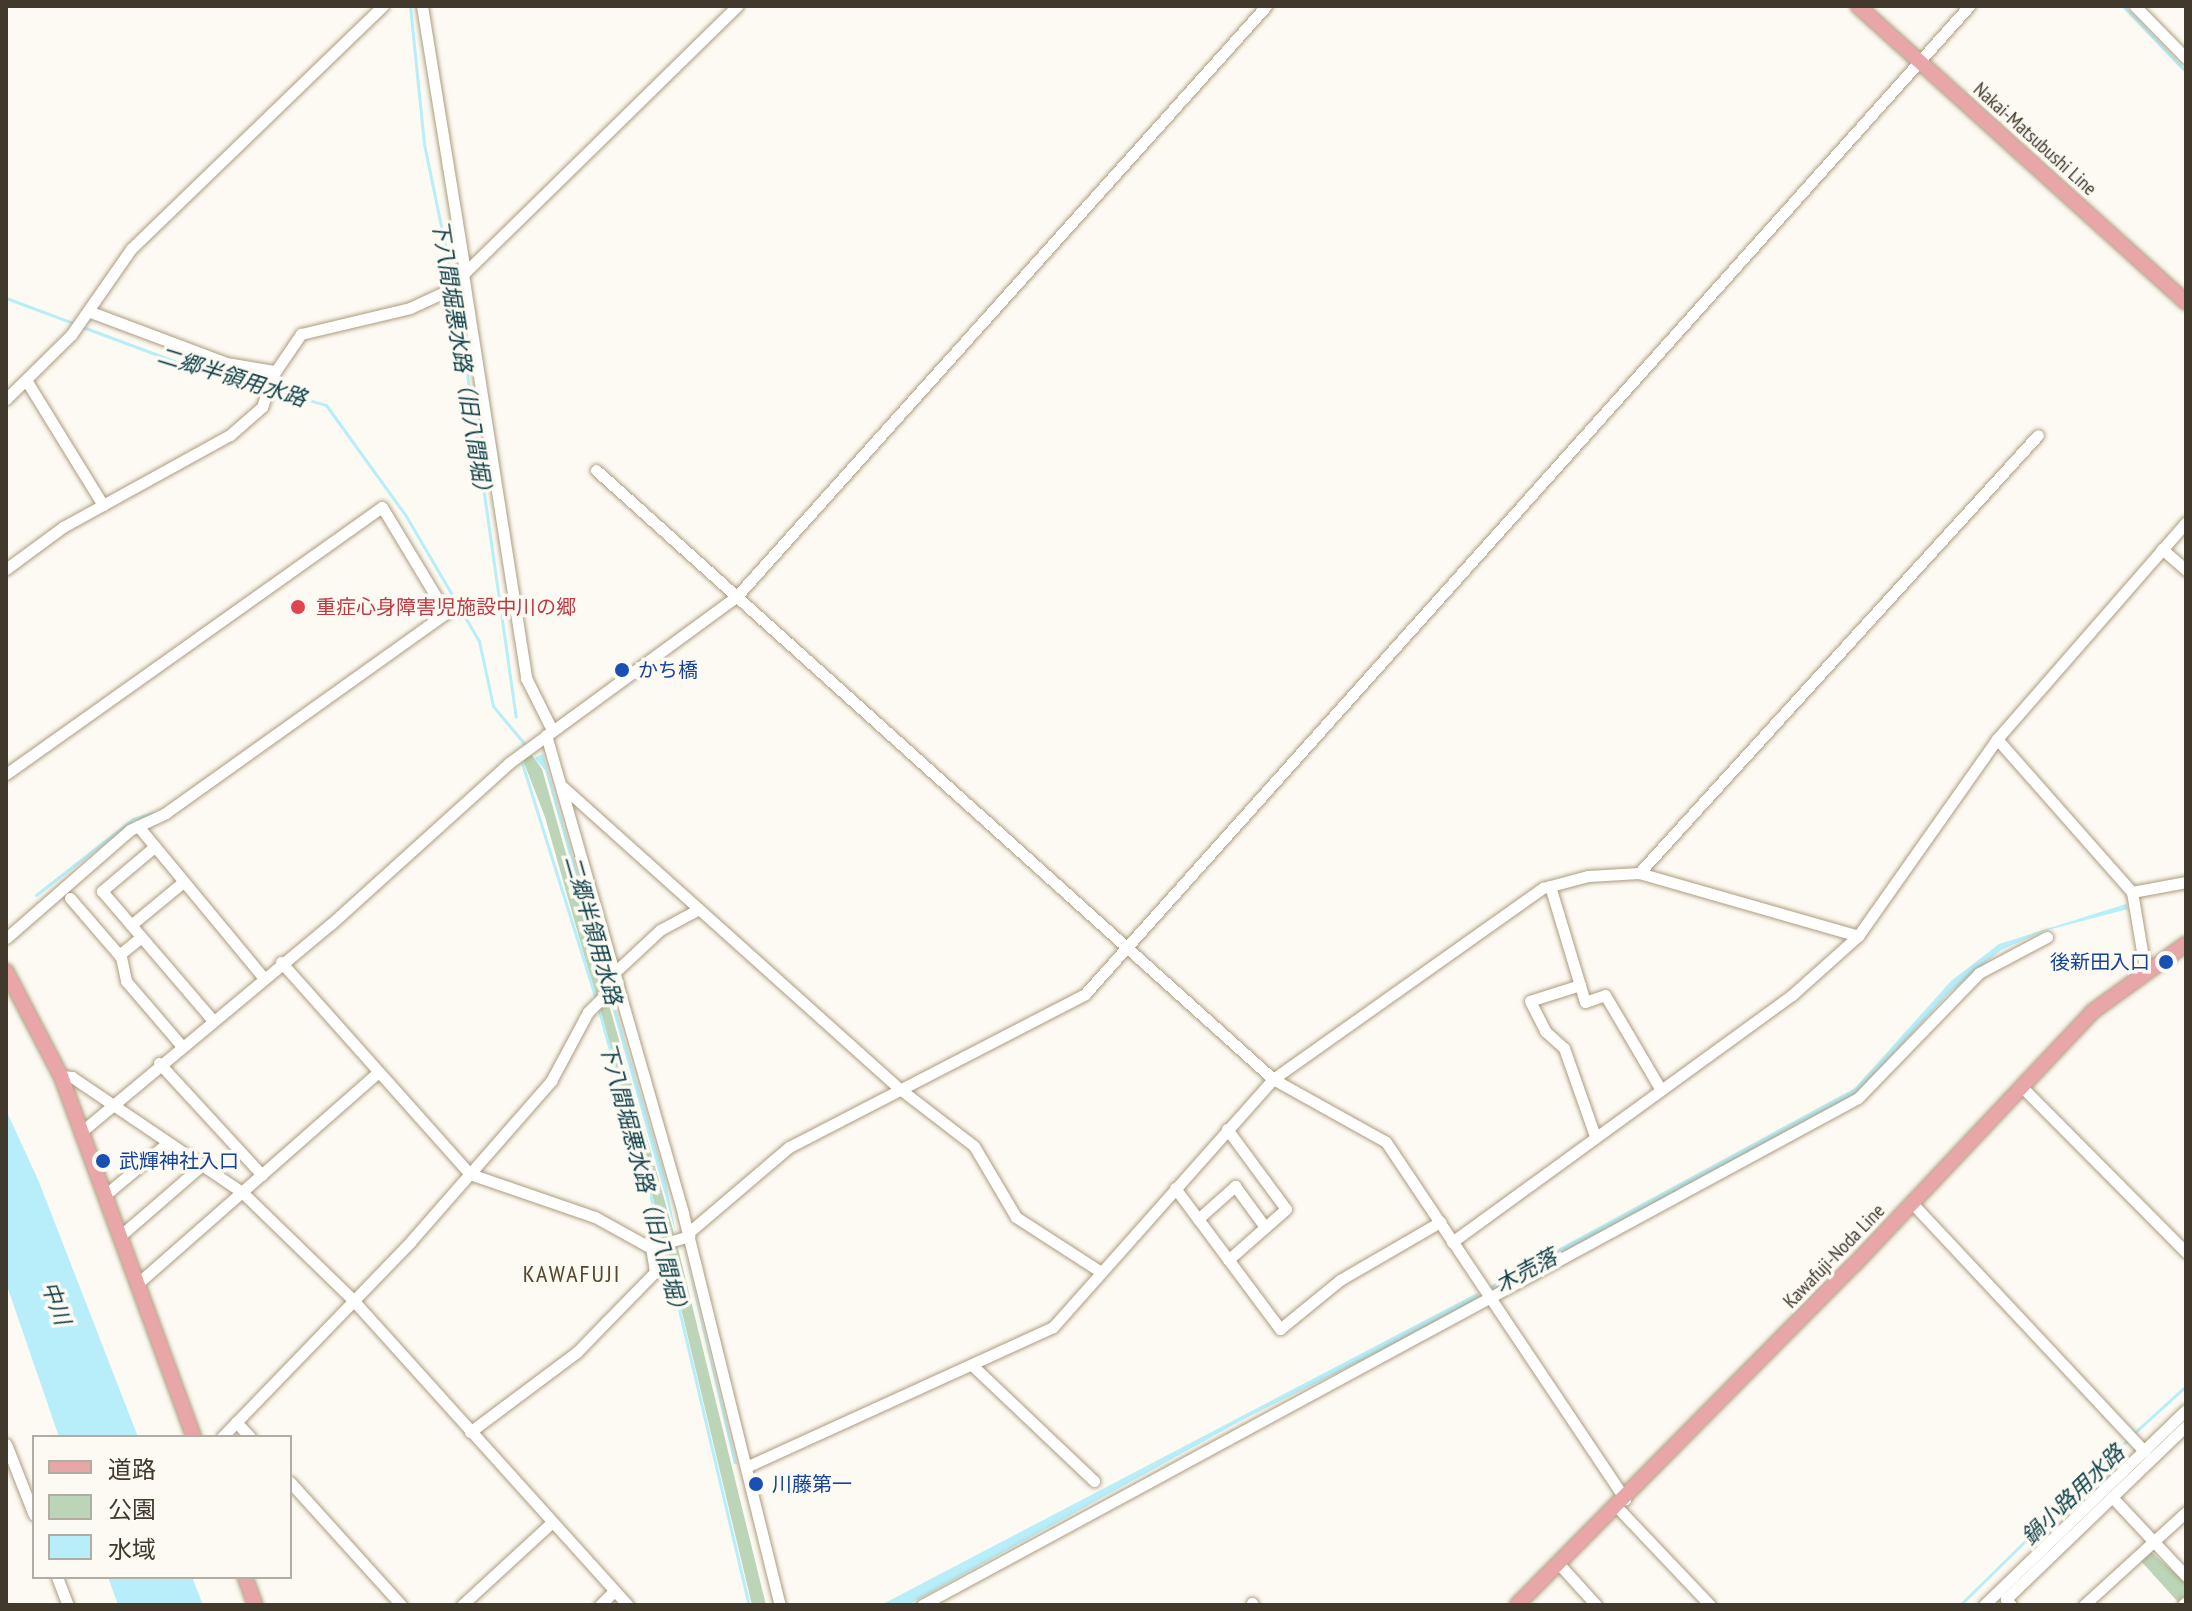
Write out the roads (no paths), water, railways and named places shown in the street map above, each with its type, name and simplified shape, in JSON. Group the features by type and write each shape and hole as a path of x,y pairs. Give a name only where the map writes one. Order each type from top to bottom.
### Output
{"main road":[{"name":"Nakai-Matsubushi Line","path":"1858,6 2186,302"},
{"name":"Kawafuji-Noda Line","path":"1517,1605 1621,1503 1912,1203 2092,1012 2145,969 2186,944"},
{"path":"6,971 61,1076 193,1435"},
{"path":"246,1579 255,1605"}],"street":[{"path":"6,399 71,335 131,249 383,6"},
{"path":"422,6 526,678 563,787 610,986 746,1467 780,1605"},
{"path":"6,569 103,505 218,444 262,407 274,373 301,334 410,308 445,292 737,6"},
{"path":"81,1132 211,1018 331,924 516,758 736,597 1266,6"},
{"path":"281,962 376,1074 470,1174 595,1217 651,1247 680,1237 789,1147 1076,1002 1969,6"},
{"path":"2135,6 2186,58"},
{"path":"88,311 226,363 274,373"},
{"path":"26,380 103,505"},
{"path":"1639,873 2038,435"},
{"path":"596,470 1273,1079 1386,1142 1621,1503 1710,1605"},
{"path":"6,774 382,507 446,613 166,813 138,826 6,938"},
{"path":"1452,1242 1792,995 1858,936 1997,739 2186,522"},
{"path":"2162,549 2186,570"},
{"path":"1997,739 2132,892 2145,969"},
{"path":"563,787 900,1089 974,1146 1016,1217 1101,1272"},
{"path":"138,826 153,848 262,976"},
{"path":"153,848 102,891 211,1018"},
{"path":"746,1467 1053,1327 1273,1079 1550,886 1639,873 1858,936"},
{"path":"2132,892 2186,882"},
{"path":"131,925 182,883"},
{"path":"1550,886 1585,1002 1605,995 1661,1090"},
{"path":"70,898 119,955 126,981 180,1044"},
{"path":"224,1435 470,1174 551,1081 588,1012 660,930 699,909"},
{"path":"119,955 141,937"},
{"path":"922,1605 1350,1368 1492,1301 1858,1098 1979,973 2047,937"},
{"path":"1580,985 1530,1001 1545,1031 1564,1048 1595,1136"},
{"path":"159,1063 262,1175"},
{"path":"137,1284 376,1074"},
{"path":"61,1076 72,1077 165,1145 242,1192 353,1300 550,1524 628,1605"},
{"path":"2023,1088 2186,1252"},
{"path":"1227,1129 1286,1209 1228,1260"},
{"path":"105,1195 165,1145"},
{"path":"120,1236 202,1165"},
{"path":"1198,1219 1235,1186 1265,1227"},
{"path":"1175,1188 1280,1329 1340,1280 1440,1222"},
{"path":"1912,1203 2144,1451"},
{"path":"470,1432 597,1332 655,1272 651,1247"},
{"path":"973,1366 1094,1481"},
{"path":"1984,1605 2186,1410"},
{"path":"236,1422 248,1435"},
{"path":"2011,1605 2006,1599 2186,1426"},
{"path":"6,1444 32,1510"},
{"path":"292,1484 401,1605"},
{"path":"2112,1497 2186,1576"},
{"path":"2084,1605 2186,1512"},
{"path":"462,1605 550,1524"},
{"path":"1559,1564 1596,1605"},
{"path":"58,1579 68,1605"},
{"path":"600,1605 614,1591"}],"water":[{"path":"543,754 602,957 606,985 545,770 534,758"},
{"name":"木売落","path":"2126,904 2128,909 2044,931 2001,950 1949,993 1857,1093 1494,1292 1490,1286 1855,1088 1951,981 1999,944"},
{"path":"612,996 665,1177 676,1234 609,997"},
{"name":"中川","path":"6,1110 39,1182 137,1435 58,1435 6,1283"},
{"path":"683,1246 695,1293 737,1464 734,1464"},
{"path":"1477,1293 1481,1301 1244,1419 908,1605 881,1605"},
{"path":"109,1579 193,1579 203,1605 118,1605"}],"waterway":[{"name":"下八間堀悪水路（旧八間堀）","path":"410,6 424,144 452,279"},
{"path":"2123,6 2186,72"},
{"name":"下八間堀悪水路（旧八間堀）","path":"455,290 516,717"},
{"name":"二郷半領用水路","path":"6,298 73,323"},
{"name":"二郷半領用水路","path":"80,326 182,364 326,405 406,516 479,641 493,706 527,747"},
{"name":"下八間堀悪水路（旧八間堀）","path":"522,763 596,999"},
{"path":"36,895 133,819 153,813"},
{"name":"下八間堀悪水路（旧八間堀）","path":"598,1007 662,1238"},
{"name":"下八間堀悪水路（旧八間堀）","path":"664,1246 749,1605"},
{"name":"鍋小路用水路","path":"2133,1434 2186,1386"},
{"name":"鍋小路用水路","path":"1960,1605 2128,1440"}],"place":[{"name":"重症心身障害児施設中川の郷","path":"298,607"},
{"name":"かち橋","path":"622,670"},
{"name":"後新田入口","path":"2166,962"},
{"name":"武輝神社入口","path":"103,1161"},
{"name":"川藤第一","path":"756,1484"}],"district":[{"name":"KAWAFUJI","path":"572,1274"}]}
